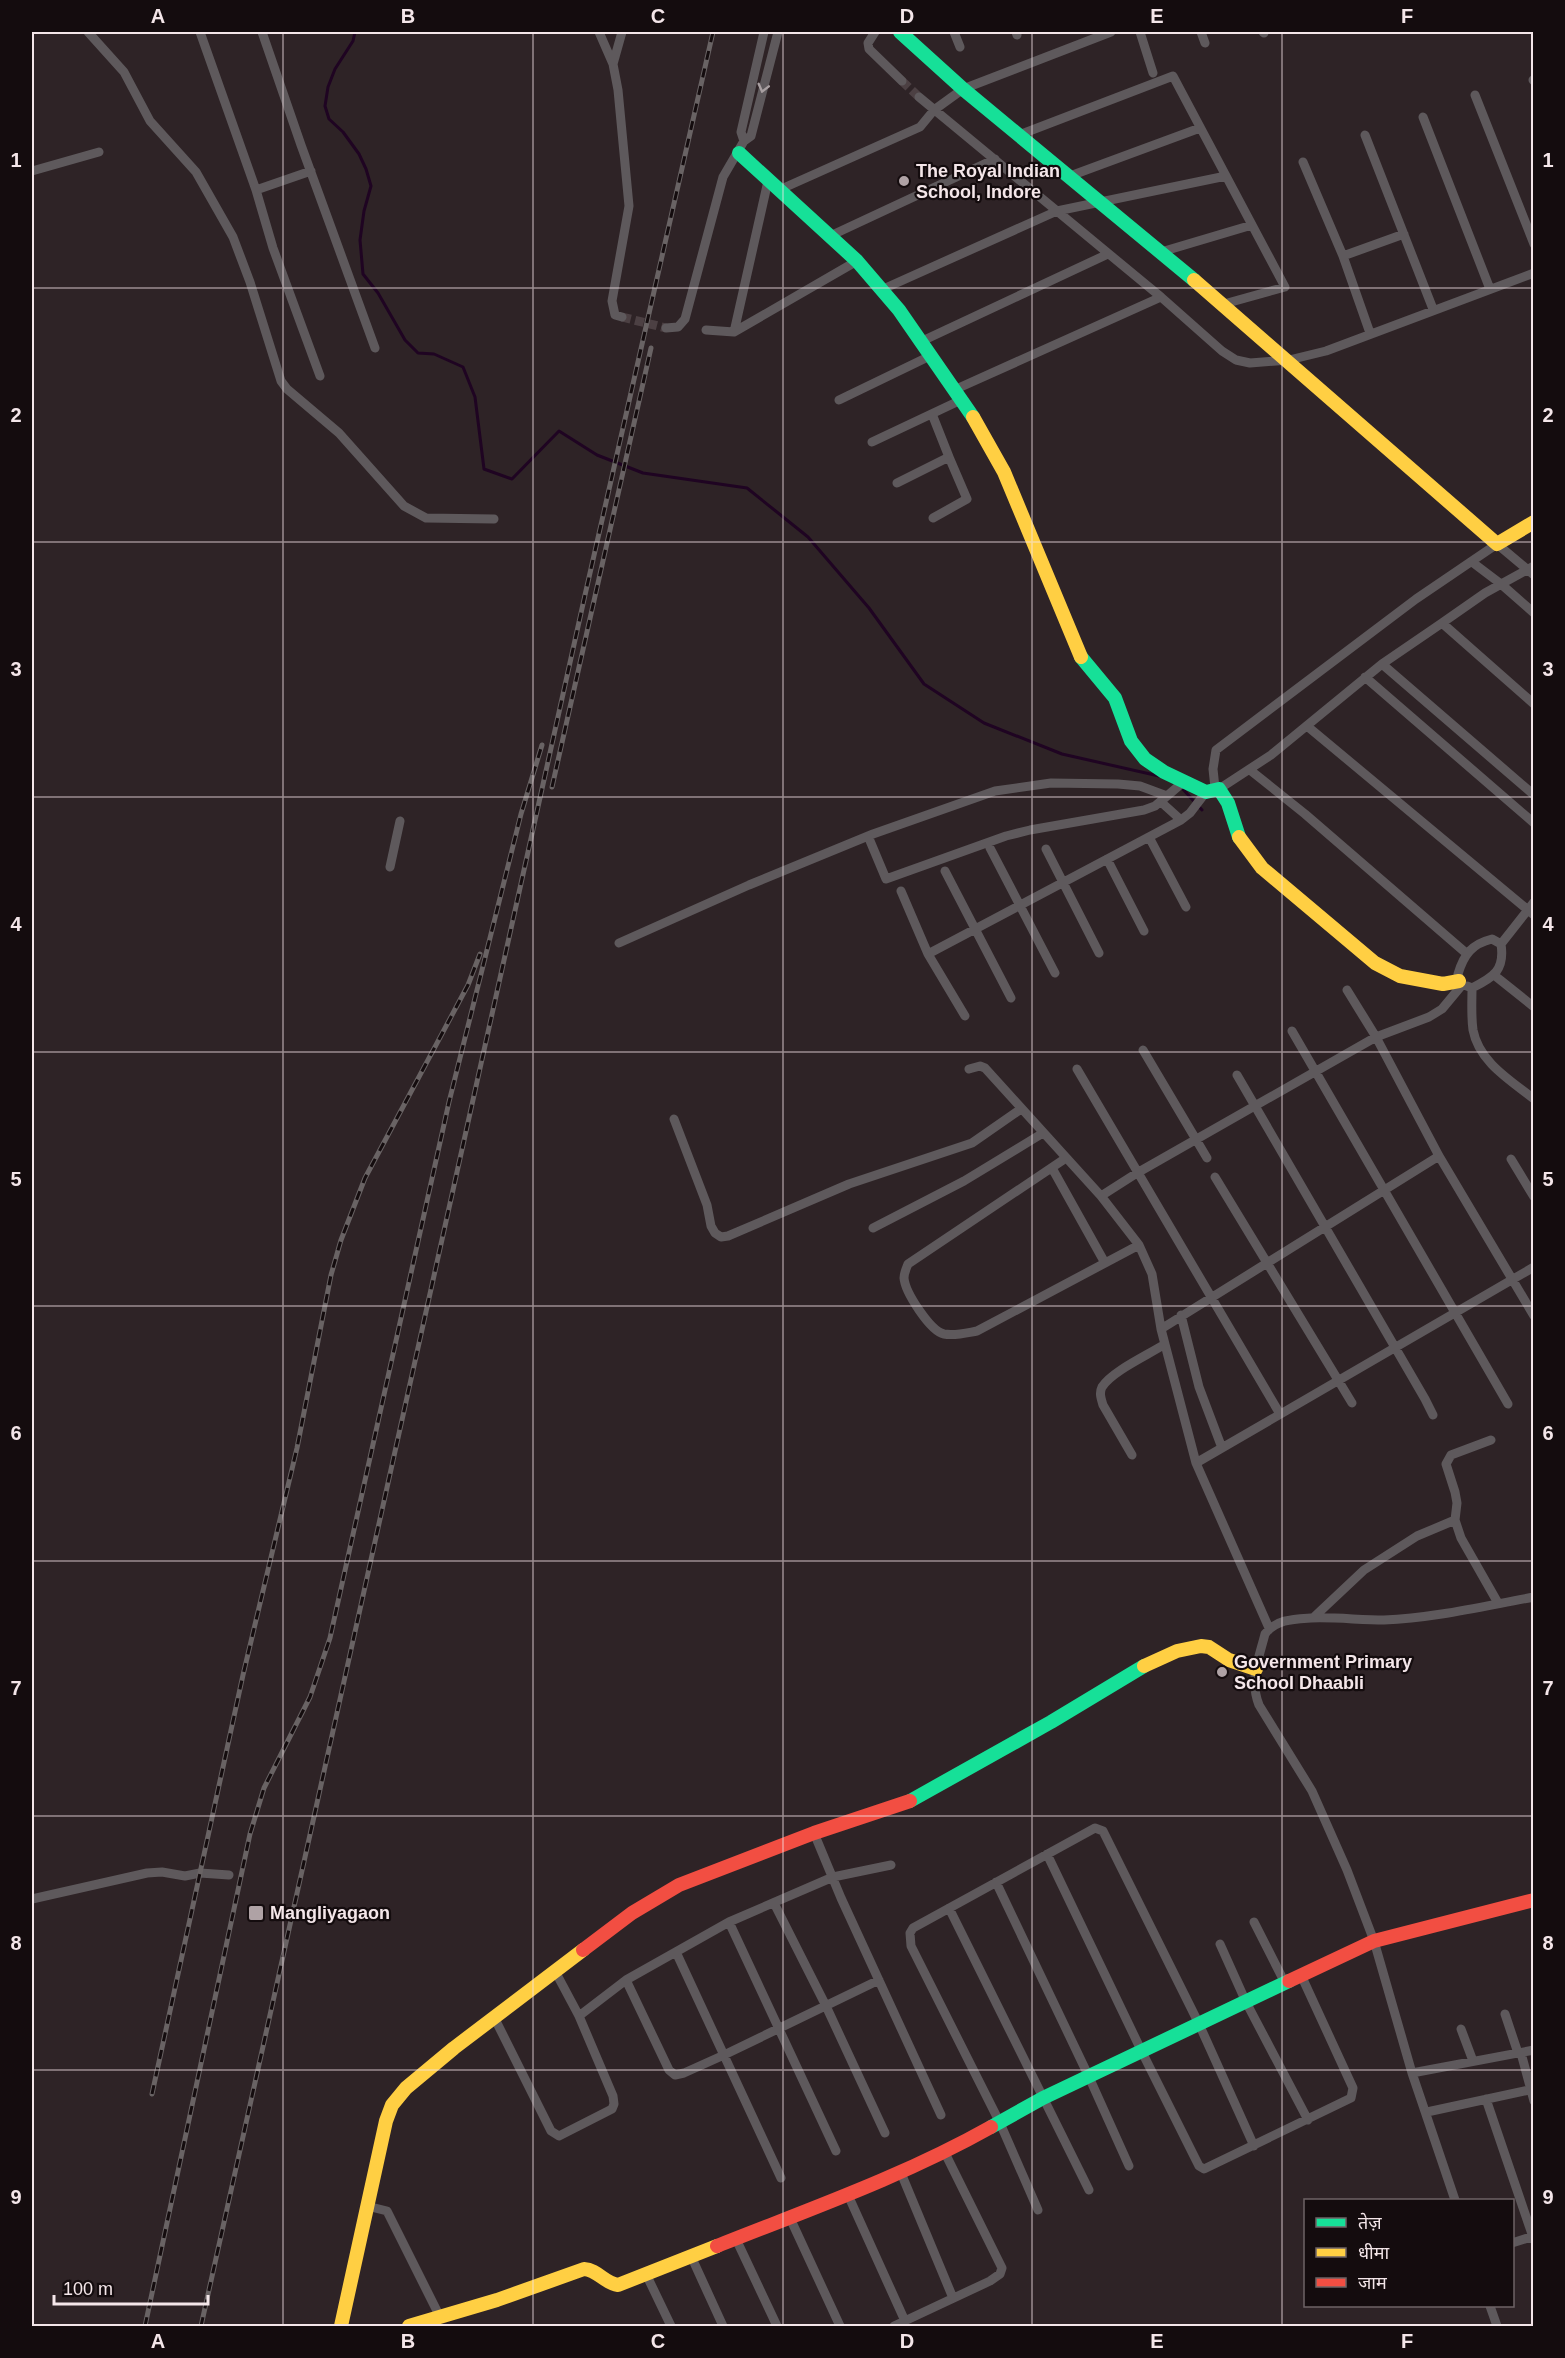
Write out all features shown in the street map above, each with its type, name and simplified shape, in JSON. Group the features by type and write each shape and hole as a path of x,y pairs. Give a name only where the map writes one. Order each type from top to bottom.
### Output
{"street":[{"path":"88,32 124,72 150,121 196,172 233,237 250,282 276,371 287,389 339,433 404,506 416,514 426,518 494,519"},
{"path":"200,32 273,248 320,376"},
{"path":"262,32 375,348"},
{"path":"599,32 613,64 618,90 629,206 612,301 615,315 622,317"},
{"path":"613,64 622,32"},
{"path":"764,32 741,132 741,147 774,185 857,261 920,342 985,436 1004,472 1080,656 1089,670 1111,691 1118,703 1131,740 1142,757 1180,784 1228,798 1234,827 1246,849 1262,868 1375,963 1400,976 1443,984 1464,984 1494,975 1503,957 1501,944 1531,909 1307,726"},
{"path":"666,328 678,327 685,319 723,177 741,147 751,136 778,32"},
{"path":"875,32 868,43 869,49 902,81"},
{"path":"900,32 963,89 1224,304 1497,544 1531,570 1485,592 1382,664 1250,770 1210,792 1181,820 928,954"},
{"path":"954,32 960,47"},
{"path":"774,185 920,127 929,119 934,110 963,89 1111,32"},
{"path":"1140,32 1153,73"},
{"path":"1201,32 1204,43"},
{"path":"1020,135 1173,76 1285,287 1224,304"},
{"path":"1474,95 1533,244"},
{"path":"920,97 1161,297 1222,351 1236,360 1250,363 1289,360 1326,351 1533,273"},
{"path":"1423,117 1490,289"},
{"path":"1070,176 1200,128"},
{"path":"1365,135 1433,309"},
{"path":"32,171 99,152"},
{"path":"830,236 995,159"},
{"path":"1304,162 1343,256 1370,333"},
{"path":"255,190 311,171"},
{"path":"881,290 1057,211 1226,176"},
{"path":"734,332 774,185"},
{"path":"1161,252 1252,225"},
{"path":"1343,256 1404,234"},
{"path":"920,342 1108,254"},
{"path":"706,330 734,332 857,261"},
{"path":"872,442 932,414 958,395 1161,297"},
{"path":"839,400 930,356"},
{"path":"932,414 967,499 933,518"},
{"path":"897,483 949,457"},
{"path":"1210,792 1216,750 1416,599 1533,522"},
{"path":"1472,562 1533,613"},
{"path":"1443,623 1533,704"},
{"path":"1382,664 1533,795"},
{"path":"1365,677 1533,823"},
{"path":"1250,770 1305,814 1466,953"},
{"path":"619,943 749,885 868,836 958,802 1006,789 1051,783 1140,786 1164,799 1181,820"},
{"path":"868,836 886,879 1006,836 1144,810 1164,799 1180,784"},
{"path":"390,867 400,821"},
{"path":"1149,837 1186,907"},
{"path":"990,848 1022,904 1055,973"},
{"path":"1046,849 1099,952"},
{"path":"1107,859 1144,931"},
{"path":"945,871 1011,998"},
{"path":"901,891 928,954 965,1016"},
{"path":"1501,944 1492,939 1480,942 1466,953 1458,974 1464,984 1473,1029 1480,1050 1490,1064 1533,1099"},
{"path":"1494,975 1533,1007"},
{"path":"1101,1196 1137,1173 1376,1037 1429,1017 1442,1009 1464,984"},
{"path":"1347,990 1376,1037 1439,1156 1533,1316"},
{"path":"1292,1031 1508,1404"},
{"path":"1143,1050 1207,1158"},
{"path":"969,1069 980,1066 985,1068 1101,1196 1139,1245 1152,1274 1161,1329 1196,1463 1269,1628"},
{"path":"1077,1070 1280,1414"},
{"path":"1237,1075 1433,1415"},
{"path":"674,1119 707,1205 711,1226 721,1237 849,1184 972,1143 1021,1109"},
{"path":"873,1228 964,1181 1043,1133"},
{"path":"1161,1329 1209,1297 1439,1156"},
{"path":"1066,1158 908,1264 904,1276 907,1291 933,1328 943,1334 958,1335 977,1331 1139,1245"},
{"path":"1511,1159 1533,1197"},
{"path":"1052,1168 1105,1263"},
{"path":"1215,1177 1352,1403"},
{"path":"1196,1463 1533,1267"},
{"path":"1181,1315 1199,1387 1222,1448"},
{"path":"1132,1455 1103,1405 1100,1396 1101,1388 1109,1379 1165,1344"},
{"path":"1491,1440 1451,1455 1446,1464 1457,1503 1455,1520 1461,1539 1498,1603"},
{"path":"1313,1618 1364,1570 1417,1536 1455,1520"},
{"path":"1455,2199 1412,2073 1374,1941 1347,1870 1312,1791 1259,1704 1254,1689 1256,1670 1265,1634 1269,1628 1285,1621 1313,1618 1394,1619 1433,1615 1533,1598"},
{"path":"341,2326 386,2121 392,2105 406,2088 453,2048 632,1913 679,1886 814,1833 904,1804 1052,1722 1140,1668 1178,1651 1201,1646 1209,1647 1229,1660 1256,1670"},
{"path":"1038,2210 1000,2123 911,1946 910,1933 913,1928 1095,1828 1103,1831 1199,2024 1254,2146"},
{"path":"814,1833 941,2115"},
{"path":"1047,1854 1142,2052 1199,2166 1204,2169 1351,2098 1353,2088 1301,1975"},
{"path":"579,2016 626,1980 729,1922 833,1877 891,1865"},
{"path":"32,1899 147,1873 162,1872 185,1876 200,1873 229,1875"},
{"path":"996,1882 1129,2166"},
{"path":"409,2326 497,2300 584,2269 594,2270 613,2286 646,2274 848,2195 945,2153 1043,2098 1374,1941 1533,1900"},
{"path":"774,1903 826,2006 885,2133"},
{"path":"949,1908 1089,2190"},
{"path":"729,1922 836,2151"},
{"path":"1254,1922 1285,1983"},
{"path":"1220,1944 1246,2002 1308,2120"},
{"path":"676,1952 781,2178"},
{"path":"494,2017 551,2132 560,2136 612,2109 614,2104 579,2016 555,1971"},
{"path":"626,1980 669,2070 675,2074 684,2073 724,2055 879,1980"},
{"path":"1505,2014 1532,2089 1533,2101"},
{"path":"1461,2029 1473,2061"},
{"path":"1412,2073 1533,2050"},
{"path":"1427,2112 1532,2089"},
{"path":"1486,2099 1533,2237 1514,2242"},
{"path":"894,2326 990,2281 1000,2274 1002,2268 945,2153"},
{"path":"901,2173 953,2298"},
{"path":"848,2195 905,2321"},
{"path":"367,2205 387,2211 440,2317"},
{"path":"790,2218 840,2326"},
{"path":"736,2239 777,2326"},
{"path":"691,2256 723,2326"},
{"path":"646,2274 671,2326"},
{"path":"1490,2307 1497,2326"}],"waterway":[{"path":"355,32 353,41 335,69 328,87 325,106 329,119 343,132 359,154 371,186 364,211 360,240 363,274 378,293 405,340 418,353 434,354 463,367 475,397 484,469 512,479 559,431 597,455 643,473 747,488 808,537 869,608 924,684 984,723 1062,754 1159,776"},
{"path":"1180,786 1202,810"}],"tunnel":[{"path":"902,81 919,97"},
{"path":"622,317 666,328"}],"railway":[{"path":"201,2326 585,595 713,32"},
{"path":"552,787 651,348"},
{"path":"145,2326 250,1834 264,1788 310,1697 330,1638 449,1102 521,814 542,745"},
{"path":"152,2094 243,1675 297,1448 331,1275 341,1240 365,1178 468,985 480,954"}],"traffic: fast":[{"path":"900,32 963,89 1194,280"},
{"path":"739,153 857,261 899,310 973,417"},
{"path":"1081,657 1115,698 1131,741 1145,759 1164,772 1206,792 1219,789 1228,803 1239,837"},
{"path":"910,1801 1051,1722 1144,1666"},
{"path":"991,2127 1043,2098 1289,1981"}],"traffic: slow":[{"path":"1194,280 1497,544 1534,522"},
{"path":"973,417 1004,472 1081,657"},
{"path":"1239,837 1262,868 1375,963 1400,976 1443,984 1459,981"},
{"path":"1144,1666 1177,1651 1201,1646 1209,1647 1229,1660 1256,1669"},
{"path":"341,2326 386,2121 392,2105 406,2088 454,2048 583,1950"},
{"path":"409,2326 497,2300 584,2269 618,2285 717,2246"}],"traffic: jam":[{"path":"583,1950 632,1913 679,1885 814,1833 910,1801"},
{"path":"1289,1981 1374,1941 1534,1900"},
{"path":"717,2246 891,2176 991,2127"}],"place":[{"name":"The Royal Indian School, Indore","path":"904,181"},
{"name":"Government Primary School Dhaabli","path":"1222,1672"},
{"name":"Mangliyagaon","path":"256,1913"}]}
